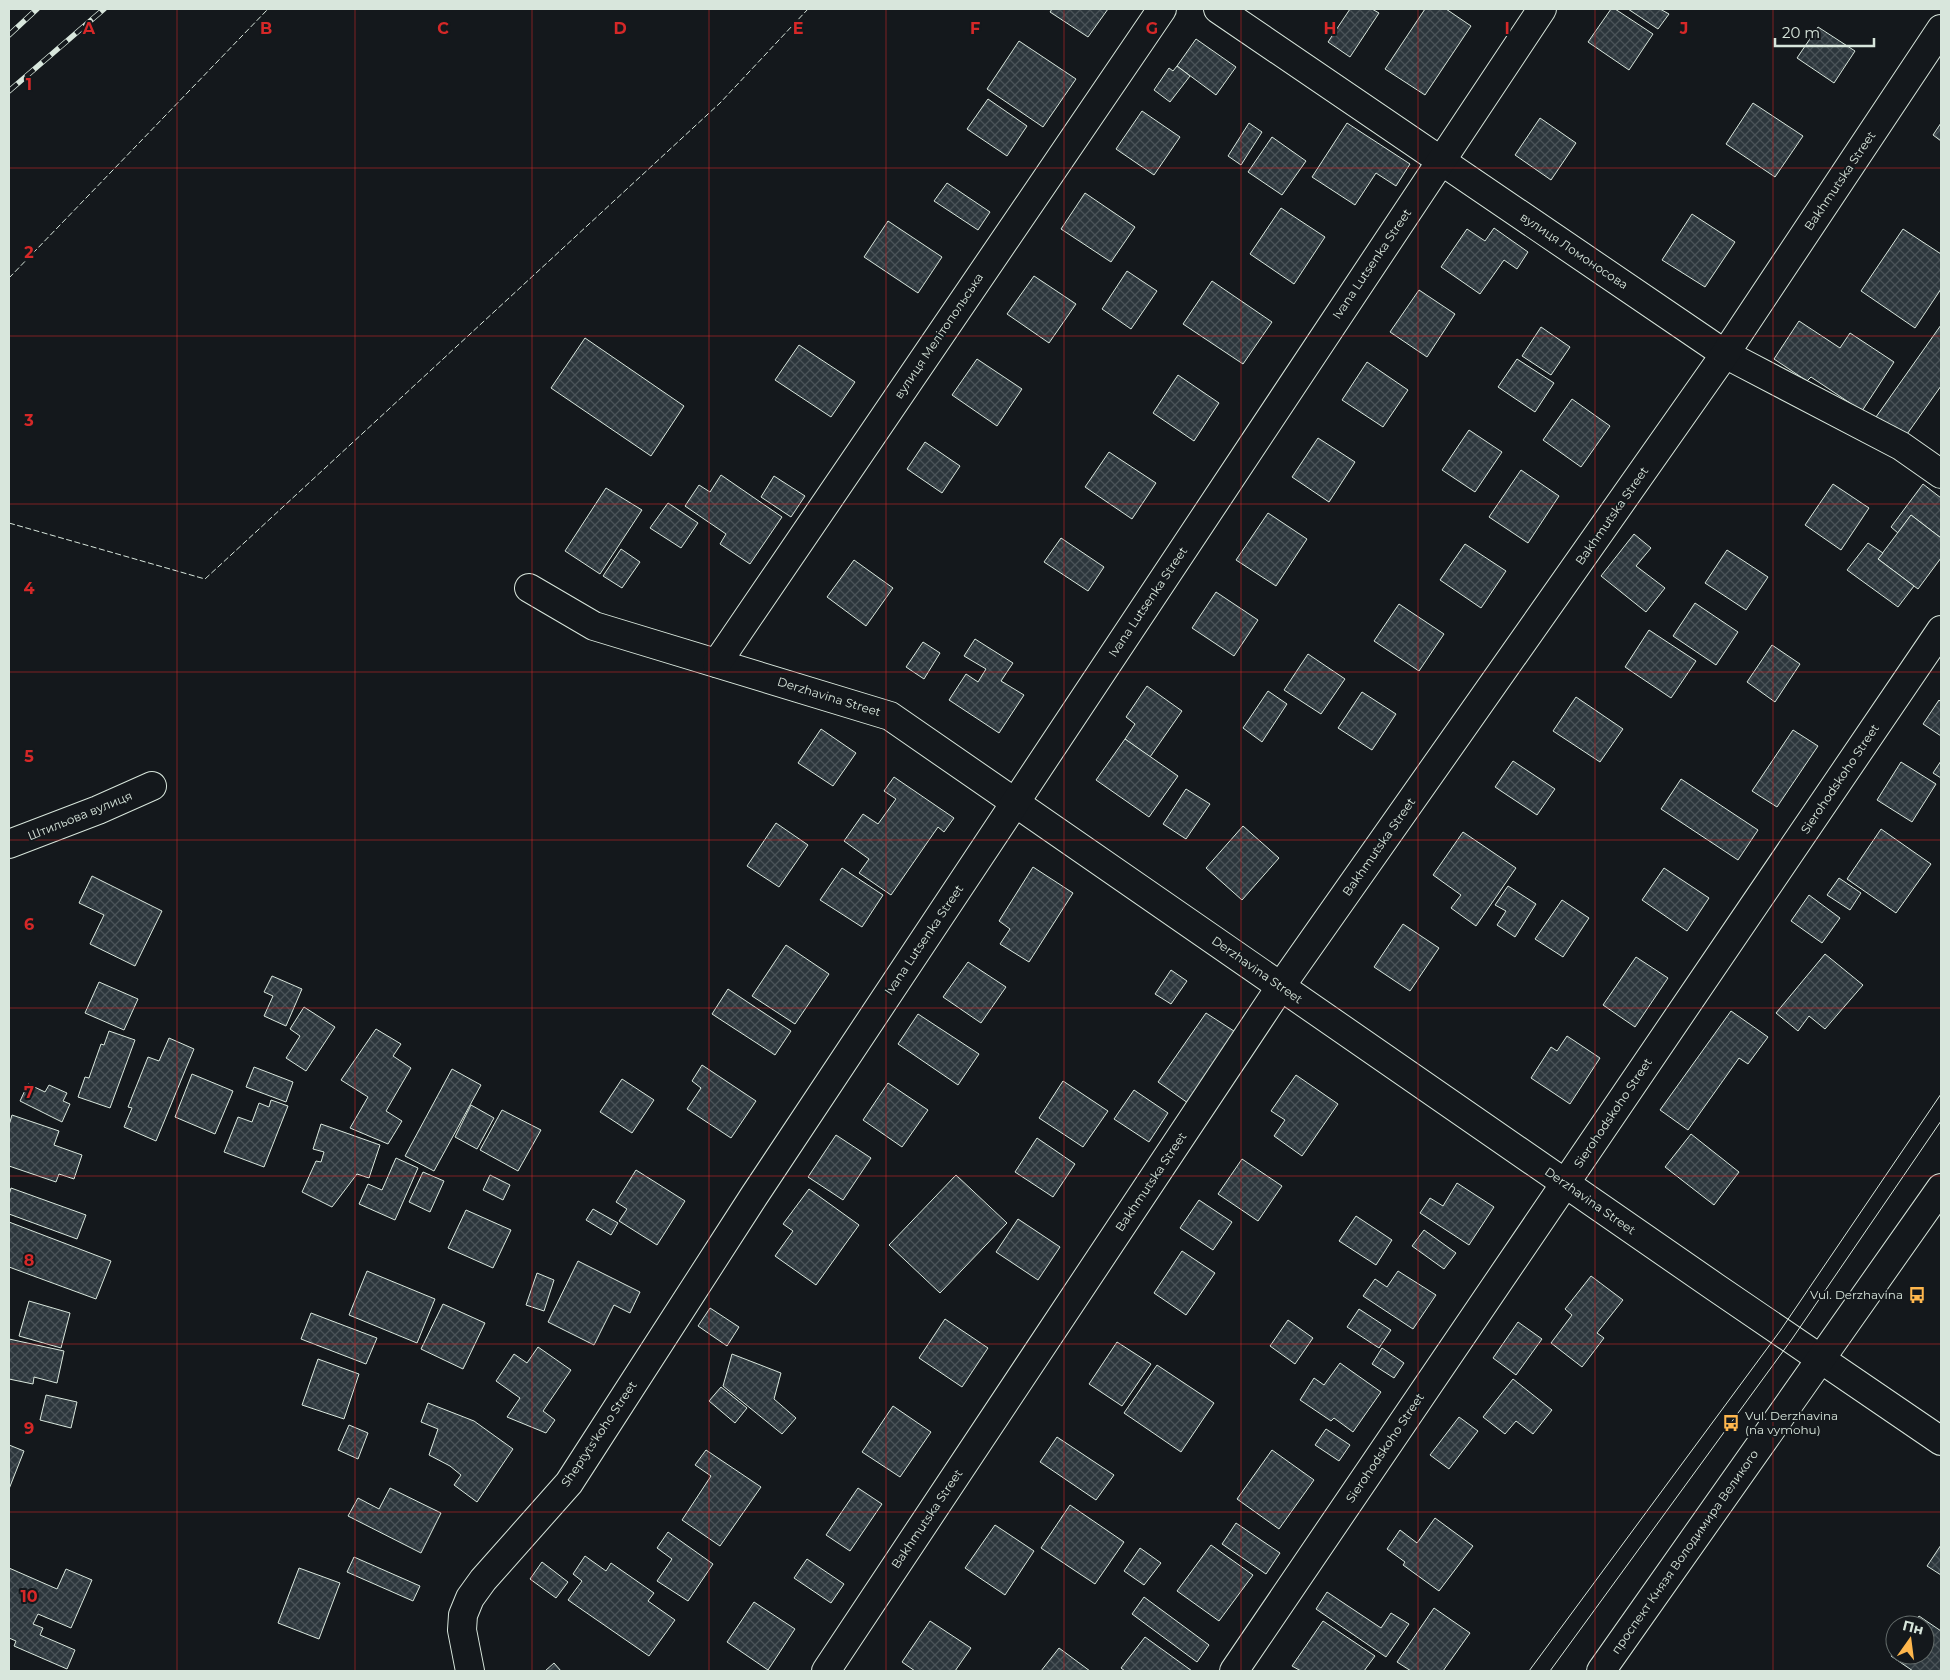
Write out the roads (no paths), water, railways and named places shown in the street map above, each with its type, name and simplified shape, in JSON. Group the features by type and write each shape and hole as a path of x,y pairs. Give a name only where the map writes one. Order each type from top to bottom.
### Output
{"street":[{"name":"вулиця Мелітопольська","path":"716,663 1162,9"},
{"name":"вулиця Ломоносова","path":"1218,9 1725,354 1901,446 1941,474"},
{"name":"Ivana Lutsenka Street","path":"754,1196 1542,9"},
{"name":"Bakhmutska Street","path":"826,1671 1281,986 1725,354 1941,29"},
{"name":"Derzhavina Street","path":"529,588 594,626 890,716 1565,1184 1941,1441"},
{"name":"Sierohodskoho Street","path":"1234,1671 1941,630"},
{"name":"Штильова вулиця","path":"9,844 98,810 152,786"},
{"name":"проспект Князя Володимира Великого","path":"1601,1671 1941,1188"},
{"name":"Sheptyts'koho Street","path":"470,1671 462,1630 463,1614 470,1598 483,1580 569,1483 754,1196"}],"tram line":[{"path":"1529,1671 1780,1331 1941,1094"},
{"path":"1550,1671 1792,1339 1941,1121"}],"railway":[{"path":"9,35 37,9"},
{"path":"9,91 104,9"}],"place":[{"name":"Vul. Derzhavina","path":"1917,1295"},
{"name":"Vul. Derzhavina (na vymohu)","path":"1731,1423"}]}
